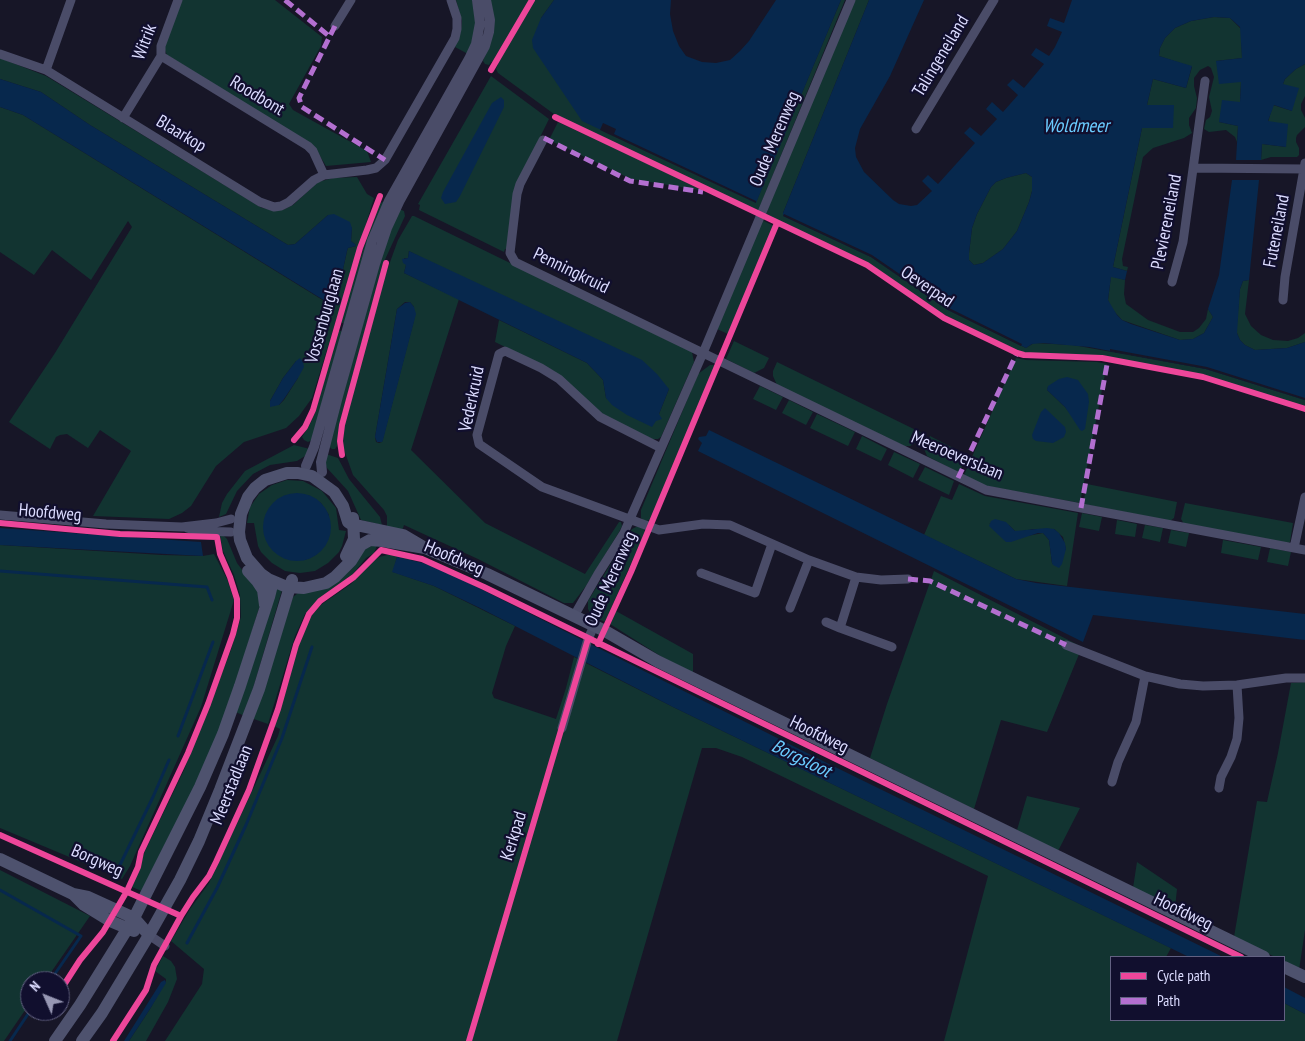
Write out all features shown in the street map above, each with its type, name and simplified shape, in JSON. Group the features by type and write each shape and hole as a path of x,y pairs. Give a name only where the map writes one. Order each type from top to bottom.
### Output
{"main road":[{"path":"280,467 322,472 331,478 345,495 351,509 354,539 349,551 341,563 331,572 319,578 291,584 262,580 241,563 231,519 234,506 240,495 257,477 268,470 280,467"},
{"path":"235,532 242,507 255,488 265,480 303,470 334,492 343,506 348,522 354,525"},
{"name":"Hoofdweg","path":"354,525 403,535 425,548 487,574 594,626 657,661 1262,956"},
{"path":"235,532 246,534 251,549 262,565 291,584"},
{"name":"Hoofdweg","path":"291,584 304,588 315,586 335,577 344,570 361,545 370,540 425,548"},
{"name":"Meerstadlaan","path":"55,1041 80,1005 134,918 200,787 232,710 266,606 262,580"},
{"name":"Meerstadlaan","path":"82,1041 102,1013 180,880 220,790 259,689 291,584"},
{"name":"Borgweg","path":"0,859 73,894 88,898 134,918 149,935"},
{"name":"Borgweg","path":"73,894 84,905 127,929 149,935"},
{"path":"1285,967 1305,977"}],"street":[{"path":"46,70 71,0"},
{"name":"Witrik","path":"123,118 161,56 161,46 178,0"},
{"path":"335,26 351,0"},
{"name":"Blaarkop","path":"0,54 46,70 260,202 274,207 289,202 314,180 324,175 376,168 385,160 455,38 458,29 458,18 451,0"},
{"name":"Vossenburglaan","path":"303,470 314,447 372,241 389,201 476,44 480,23 477,0"},
{"name":"Vossenburglaan","path":"322,472 321,462 336,405 375,264 387,228 485,46 490,20 486,0"},
{"name":"Oude Merenweg","path":"574,616 624,533 851,0"},
{"name":"Talingeneiland","path":"916,130 994,0"},
{"name":"Roodbont","path":"161,56 308,146 313,151 324,175"},
{"name":"Pleviereneiland","path":"1172,282 1183,242 1205,81"},
{"name":"Penningkruid","path":"543,140 520,184 517,194 511,257 515,262 702,353"},
{"name":"Futeneiland","path":"1283,300 1285,277 1305,163"},
{"name":"Pleviereneiland","path":"1194,168 1259,169"},
{"name":"Futeneiland","path":"1259,169 1305,169"},
{"name":"Vederkruid","path":"630,519 542,487 480,444 477,435 498,354 505,350 541,368 559,379 600,417 661,448"},
{"name":"Meeroeverslaan","path":"702,353 986,490 1305,550"},
{"path":"1294,548 1305,497"},
{"name":"Hoofdweg","path":"0,515 106,524 182,527 216,523 231,519"},
{"path":"630,519 659,530 704,524 730,525 808,560 856,577 881,580 908,579"},
{"name":"Hoofdweg","path":"182,527 197,531 235,532"},
{"path":"702,573 755,593 772,544"},
{"path":"790,608 808,560"},
{"path":"840,628 856,577"},
{"path":"826,622 892,647"},
{"path":"562,728 587,642 594,626"},
{"path":"1066,645 1145,676 1180,684 1203,686 1237,685 1286,678 1305,678"},
{"path":"1112,782 1118,762 1136,722 1145,676"},
{"path":"1219,788 1221,776 1231,757 1237,739 1239,718 1237,685"},
{"path":"149,935 165,946"}],"green space":[{"path":"182,0 275,0 322,37 321,46 289,104 293,110 367,151 371,162 326,166 314,146 167,55 164,48"},
{"path":"456,0 472,0 474,6 476,32 468,54 455,47 462,21"},
{"path":"490,0 554,0 541,18 756,202 841,0 845,0 758,211 558,117 498,73 496,69 498,64 491,62 489,65 485,64 483,61 492,37"},
{"path":"855,0 869,0 783,213 784,216 871,257 948,310 1026,348 1034,343 1073,345 1206,369 1305,400 1305,407 1203,375 1103,356 1024,354 939,312 867,262 766,215 779,178"},
{"path":"1214,17 1230,18 1241,29 1242,58 1216,61 1241,82 1240,103 1219,122 1238,126 1237,142 1235,137 1226,130 1209,132 1204,129 1206,120 1210,117 1212,111 1209,97 1214,77 1211,68 1208,66 1200,70 1194,78 1197,98 1196,108 1189,118 1192,133 1184,138 1153,148 1143,157 1122,259 1123,266 1128,267 1127,271 1113,267 1142,128 1173,128 1147,105 1153,79 1186,88 1192,67 1159,56 1160,48 1165,38 1175,28 1191,21"},
{"path":"0,58 46,76 262,208 283,210 293,205 318,182 333,178 357,177 367,194 374,198 312,398 299,416 286,428 244,442 216,466 191,506 169,519 93,516 131,451 100,430 88,448 67,434 56,437 50,449 9,422 55,353 132,227 128,221 91,280 52,250 34,275 0,252 0,107 23,115 335,306 348,248 356,246 351,241 352,228 328,215 295,244 288,245 90,125 41,92 0,79","holes":["296,361 298,378 279,405 270,401 283,378"]},
{"path":"1305,64 1305,96 1301,104 1301,110 1305,118 1305,127 1296,138 1299,155 1297,157 1271,157 1261,160 1262,144 1286,147 1268,122 1273,105 1292,111 1283,84 1285,79 1296,69"},
{"path":"491,76 549,119 519,180 507,249 504,252 419,210 420,205 418,204"},
{"path":"558,122 706,191 631,179 549,140"},
{"path":"1026,173 1032,177 1032,191 1017,231 1003,249 983,263 974,265 969,260 972,228 991,187 996,182 1006,178"},
{"path":"384,201 345,324 340,322 369,231 379,204"},
{"path":"399,209 404,211 405,216 383,264 340,422 337,446 335,449 332,449 328,446 379,261"},
{"path":"412,216 414,216 692,352 694,362 661,437 652,439 606,417 554,371 495,342 499,320 587,363 603,380 606,398 659,414 669,389 409,251 408,258 404,258 406,265 404,273 459,299 411,450 485,523 585,574 619,522 621,522 622,526 619,532 586,586 573,603 564,603 478,559 404,525 402,531 387,527 387,516 384,510 353,475 343,447 344,424 385,276 398,240","holes":["405,302 410,302 414,307 414,320 382,442 379,443 376,442 375,437 397,309"]},
{"path":"762,220 774,226 728,334 717,329"},
{"path":"1111,276 1125,280 1124,294 1126,304 1148,320 1180,332 1193,332 1206,319 1208,309 1213,317 1204,333 1193,339 1180,340 1122,320 1112,309 1108,300"},
{"path":"1249,280 1245,314 1251,326 1261,335 1273,340 1288,341 1298,338 1305,333 1305,342 1287,348 1255,350 1240,340 1237,333 1237,322 1240,289 1243,281"},
{"path":"338,330 343,332 312,440 308,442 302,437 315,413"},
{"path":"734,341 769,358 764,368 754,373 726,359"},
{"path":"1016,358 1107,364 1080,503 986,486 964,475","holes":["1048,387 1089,402 1073,417 1047,390"]},
{"path":"777,362 922,433 917,442 910,446 904,446 777,385 773,371"},
{"path":"710,365 715,365 651,519 643,520 641,518 641,510 698,374"},
{"path":"760,386 783,397 776,410 753,399"},
{"path":"789,400 813,412 806,425 782,413"},
{"path":"817,414 855,432 848,446 810,428"},
{"path":"862,436 887,449 881,461 856,449"},
{"path":"930,436 967,455 959,473 927,456 924,449"},
{"path":"294,445 310,449 305,456 297,461 270,465 253,474 237,491 226,514 219,517 222,503 227,494 245,471"},
{"path":"894,452 920,464 913,478 888,465"},
{"path":"326,454 338,458 349,479 380,517 382,525 361,520 348,491 327,468 325,464"},
{"path":"925,467 954,481 949,495 918,480"},
{"path":"287,480 303,481 322,491 336,508 339,530 346,531 342,546 328,563 315,571 300,573 285,571 272,563 258,546 254,523 247,523 250,507 259,494 272,485","holes":["308,495 321,503 329,515 317,554 305,560"]},
{"path":"959,484 985,496 1078,513 1067,586 1016,579 924,535 941,496 952,500","holes":["989,523 1009,525 1019,532 1033,529 1054,529 1063,537 1066,549 1054,565 1052,563 1049,540 1043,533 1027,536"]},
{"path":"1087,484 1177,502 1174,518 1170,521 1083,504"},
{"path":"1185,503 1293,523 1290,542 1184,524 1181,519"},
{"path":"1082,513 1102,517 1099,531 1079,527"},
{"path":"1117,520 1137,524 1135,537 1115,534"},
{"path":"1145,525 1163,528 1160,542 1142,538"},
{"path":"638,526 644,529 645,532 605,622 592,616 588,609 588,601 632,529"},
{"path":"1171,530 1189,533 1186,547 1168,543"},
{"path":"222,534 227,539 237,563 258,591 260,605 230,703 192,795 144,892 132,887 145,851 184,770 231,650 241,617 240,595 234,575 223,551 220,535"},
{"path":"1223,540 1261,547 1258,560 1221,553"},
{"path":"378,543 374,553 366,558 353,574 321,597 305,614 295,636 268,724 251,718 293,597 298,593 314,590 361,551"},
{"path":"0,545 162,555 203,556 214,554 227,579 234,600 201,707 130,866 122,879 0,828"},
{"path":"1270,548 1291,552 1288,566 1267,562"},
{"path":"392,554 411,558 411,561 397,557 393,572 434,586 515,626 506,646 492,693 494,698 556,719 574,657 673,707 1171,948 1167,956 1110,956 1110,1021 1285,1021 1285,1004 1305,1014 1305,1041 944,1041 988,876 742,757 716,748 702,748 617,1041 165,1041 202,984 204,969 171,941 190,909 209,883 278,736 280,729 274,726 304,627 322,604 351,584 370,563 379,557"},
{"path":"934,571 1082,647 1047,732 1001,720 974,809 870,758"},
{"path":"276,587 282,590 245,716 233,711"},
{"path":"616,611 693,654 693,673 662,657 610,624"},
{"path":"1305,682 1305,930 1299,970 1285,963 1285,956 1273,956 1234,937 1257,801 1267,802 1291,683"},
{"path":"1027,796 1080,808 1058,851 1017,830"},
{"path":"1137,862 1177,889 1175,908 1133,888"},
{"path":"0,870 90,916 52,971 20,971 20,1018 4,1041 0,1041"},
{"path":"163,956 171,961 175,967 177,979 168,1002 146,1041 129,1041 166,981 155,971"}],"water":[{"path":"554,0 671,0 670,14 673,31 679,46 686,56 702,62 716,63 730,60 740,51 749,41 776,0 841,0 756,203 582,121 533,48 532,40 541,18"},
{"name":"Woldmeer","path":"869,0 924,0 890,76 860,129 855,148 856,157 864,172 893,200 899,204 911,206 917,205 932,191 922,181 928,175 938,184 975,143 964,133 970,127 981,136 997,119 986,109 992,102 1003,112 1018,95 1007,85 1013,79 1024,88 1044,64 1031,55 1036,48 1049,56 1062,32 1047,26 1050,18 1064,23 1072,0 1305,0 1305,64 1285,79 1283,84 1299,88 1292,111 1274,105 1268,121 1288,124 1286,147 1262,144 1261,160 1236,160 1238,126 1219,122 1222,100 1240,102 1241,82 1219,84 1216,61 1242,58 1240,27 1230,18 1214,17 1191,21 1175,28 1165,38 1160,48 1159,56 1192,66 1186,88 1153,79 1147,105 1174,105 1173,128 1142,128 1113,267 1127,271 1125,280 1111,277 1108,300 1117,315 1122,320 1131,324 1180,340 1193,339 1204,333 1213,317 1208,309 1219,275 1232,180 1259,180 1249,280 1243,281 1240,289 1237,333 1245,345 1255,350 1287,348 1305,342 1305,400 1206,369 1089,347 1043,343 1032,344 1026,348 948,310 871,257 783,216","holes":["1026,173 1032,177 1032,191 1029,202 1017,231 1003,249 983,263 974,265 969,260 972,228 991,187 996,182"]},
{"path":"0,79 41,92 90,125 288,245 295,244 328,215 334,214 350,222 352,228 351,241 356,246 348,248 335,306 23,115 0,107"},
{"path":"501,97 504,100 504,107 460,196 456,202 445,204 441,198 443,192 492,103"},
{"path":"409,251 642,360 669,389 659,414 662,419 656,421 652,427 627,415 612,405 606,398 603,380 587,363 404,273 406,265 402,259 408,258"},
{"path":"410,302 416,314 383,440 382,442 377,442 375,437 397,309"},
{"path":"300,358 304,367 298,378 279,405 270,407 270,401 283,378"},
{"path":"1067,377 1078,380 1088,394 1089,402 1085,429 1082,431 1065,407 1047,390 1048,386 1059,379"},
{"path":"1045,408 1065,427 1064,437 1053,443 1036,441 1032,435 1041,412"},
{"path":"709,430 1016,579 1036,583 1305,614 1305,640 1093,615 1083,642 698,451 702,443 698,439 699,437 706,436"},
{"path":"297,493 310,496 321,503 328,514 331,527 328,540 321,551 310,558 297,561 284,558 273,551 266,540 263,527 266,514 273,503 284,496"},
{"path":"995,519 1006,522 1015,531 1054,529 1065,543 1066,549 1062,564 1059,568 1053,565 1049,540 1043,533 1006,542 989,526 991,521"},
{"path":"0,528 201,542 203,556 0,545"},
{"name":"Borgsloot","path":"397,557 423,563 449,573 827,763 1221,956 1187,956 673,707 480,608 434,586 392,572"},
{"path":"165,980 166,983 129,1041 124,1041 161,982"},
{"path":"1285,988 1305,998 1305,1014 1285,1004"}],"pier":[{"path":"603,123 616,129 614,134 756,201 756,203 600,130"},
{"path":"784,214 872,255 949,308 1022,344 1021,346 948,310 871,257 783,216"},
{"path":"1110,349 1207,367 1305,398 1305,400 1206,369 1110,351"}],"waterway":[{"path":"0,571 207,587 212,600"},
{"path":"178,736 213,642"},
{"path":"187,943 217,888 246,825 282,738 312,647"},
{"path":"118,869 169,760"},
{"path":"0,890 81,936 57,971"},
{"path":"10,1041 23,1021"}],"marked path":[{"path":"285,0 329,36"},
{"path":"335,26 299,98 302,107 385,160"},
{"path":"544,138 630,181 703,192"},
{"path":"958,478 1017,353"},
{"path":"1081,508 1108,359"},
{"path":"908,579 930,581 1066,645"}],"cycle path":[{"path":"491,70 532,0"},
{"name":"Oeverpad","path":"555,117 867,265 944,318 1017,353 1024,355 1102,358 1203,377 1305,409"},
{"path":"294,440 305,427 313,410 360,248 380,196"},
{"path":"598,644 631,572 777,223"},
{"path":"342,455 340,441 342,425 386,263"},
{"path":"0,523 120,534 217,537 220,554 237,599 237,618 233,634 208,704 188,753 141,852 138,867 127,891 103,932 70,976"},
{"path":"113,1041 146,990 154,965 181,916 209,876 216,862 249,790 278,709 296,645 309,614 320,601 354,577 381,550 422,559 484,587 1239,956"},
{"name":"Kerkpad","path":"469,1041 588,639"},
{"path":"0,835 181,916"}]}
